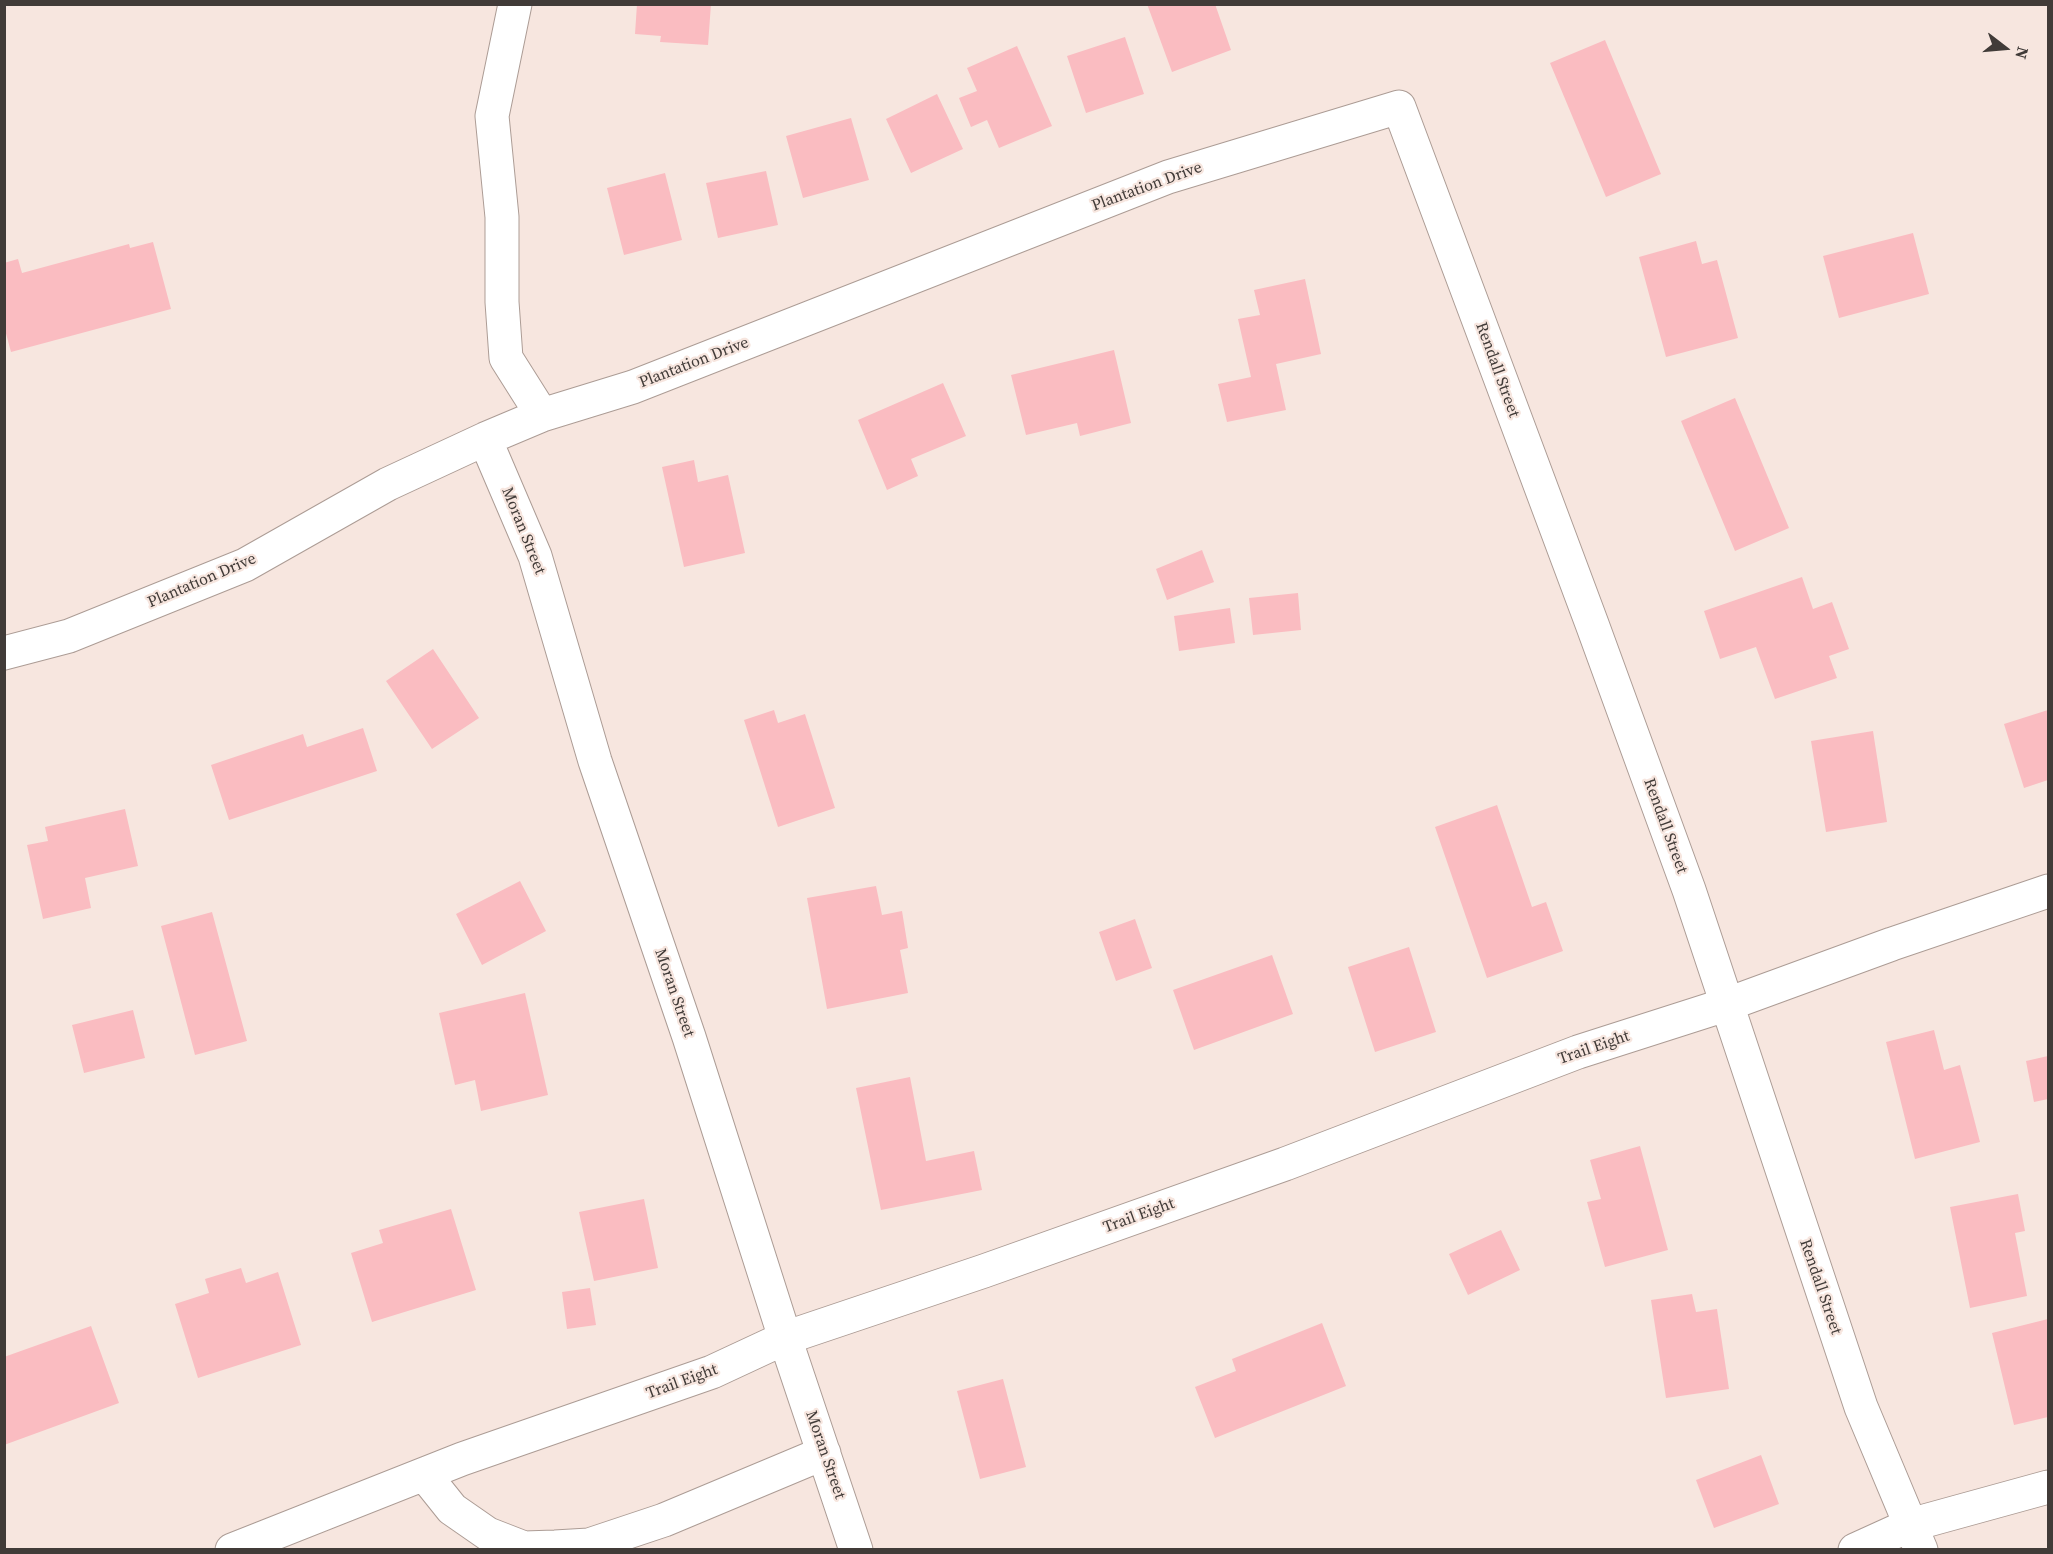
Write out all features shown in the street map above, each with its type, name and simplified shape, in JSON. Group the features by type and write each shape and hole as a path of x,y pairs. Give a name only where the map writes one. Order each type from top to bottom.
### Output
{"street":[{"path":"515,4 492,116 502,217 502,302 506,358 542,415"},
{"name":"Plantation Drive","path":"4,652 69,636 245,565 388,484 542,415 633,387 1168,177 1399,107"},
{"name":"Rendall Street","path":"1399,107 1689,890 1861,1407 1916,1537"},
{"name":"Moran Street","path":"485,439 535,556 595,761 689,1037 785,1338 856,1550"},
{"name":"Trail Eight","path":"232,1550 462,1459 712,1372 785,1338 984,1271 1274,1168 1578,1052 1728,1004 1892,944 2049,891"},
{"path":"424,1474 452,1509 488,1534 524,1548 555,1547 589,1545 664,1520 824,1453"},
{"path":"1855,1550 1916,1537 2049,1487"}],"building":[{"path":"637,4 711,4 708,45 660,42 661,36 635,34"},
{"path":"1147,4 1215,4 1231,50 1172,72"},
{"path":"1125,37 1144,94 1086,113 1067,56"},
{"path":"1605,40 1661,174 1606,197 1550,63"},
{"path":"1017,46 1052,126 999,148 987,120 971,127 959,98 977,91 967,68"},
{"path":"937,94 963,149 911,173 886,119"},
{"path":"851,118 869,180 803,198 786,136"},
{"path":"766,171 778,225 718,238 706,183"},
{"path":"665,173 682,240 624,255 607,188"},
{"path":"1913,233 1929,294 1839,318 1823,256"},
{"path":"1696,241 1702,264 1717,260 1738,338 1666,357 1639,257"},
{"path":"153,242 171,309 11,352 4,326 4,263 18,259 22,273 129,244 130,248"},
{"path":"1305,279 1321,354 1276,364 1286,410 1227,422 1218,384 1251,377 1238,319 1260,315 1254,290"},
{"path":"1114,350 1131,423 1080,436 1077,423 1026,435 1011,375"},
{"path":"943,383 966,436 911,459 918,476 887,490 858,420"},
{"path":"1735,398 1789,528 1735,551 1681,421"},
{"path":"694,460 698,482 728,475 745,553 684,567 662,467"},
{"path":"1202,550 1214,582 1167,600 1156,569"},
{"path":"1802,577 1813,609 1832,602 1849,649 1829,656 1837,678 1775,699 1756,647 1720,659 1704,611"},
{"path":"1298,593 1301,630 1253,635 1249,598"},
{"path":"1230,608 1235,643 1179,651 1174,616"},
{"path":"433,649 479,718 432,749 386,681"},
{"path":"774,710 778,723 805,714 835,808 778,827 744,720"},
{"path":"2048,710 2048,780 2024,788 2004,724"},
{"path":"363,728 377,771 229,820 211,765 303,734 307,747"},
{"path":"1873,731 1887,822 1826,832 1811,741"},
{"path":"1497,805 1532,907 1546,902 1563,951 1487,978 1435,827"},
{"path":"125,809 138,866 85,878 91,908 43,919 27,845 48,841 45,827"},
{"path":"520,881 546,931 482,965 456,914"},
{"path":"876,886 882,915 902,911 908,948 900,950 908,993 827,1009 807,898"},
{"path":"212,912 247,1041 195,1055 161,926"},
{"path":"1135,919 1152,968 1116,981 1099,932"},
{"path":"1409,947 1436,1032 1375,1052 1348,967"},
{"path":"1272,955 1293,1014 1194,1050 1173,990"},
{"path":"525,993 548,1095 481,1111 475,1080 455,1085 439,1013"},
{"path":"133,1010 145,1058 84,1073 72,1025"},
{"path":"1934,1030 1944,1070 1960,1065 1980,1142 1915,1159 1886,1042"},
{"path":"2048,1056 2048,1099 2034,1102 2026,1061"},
{"path":"910,1077 926,1161 974,1151 982,1190 881,1210 856,1088"},
{"path":"1640,1146 1668,1250 1605,1267 1587,1202 1601,1199 1590,1160"},
{"path":"2018,1194 2025,1231 2015,1233 2027,1296 1970,1308 1950,1207"},
{"path":"644,1199 658,1268 594,1281 579,1212"},
{"path":"451,1209 476,1290 372,1322 351,1253 383,1243 379,1230"},
{"path":"1501,1230 1520,1270 1468,1295 1449,1254"},
{"path":"241,1268 246,1283 278,1272 301,1345 198,1378 175,1304 209,1293 205,1279"},
{"path":"590,1288 596,1325 567,1329 562,1292"},
{"path":"1692,1294 1696,1312 1717,1309 1729,1389 1666,1398 1651,1300"},
{"path":"2048,1319 2048,1417 2014,1425 1992,1333"},
{"path":"1322,1323 1346,1386 1215,1438 1195,1387 1236,1371 1232,1359"},
{"path":"91,1326 119,1403 4,1445 4,1357"},
{"path":"1003,1379 1026,1467 980,1479 957,1391"},
{"path":"1761,1455 1779,1504 1714,1528 1696,1480"}]}
